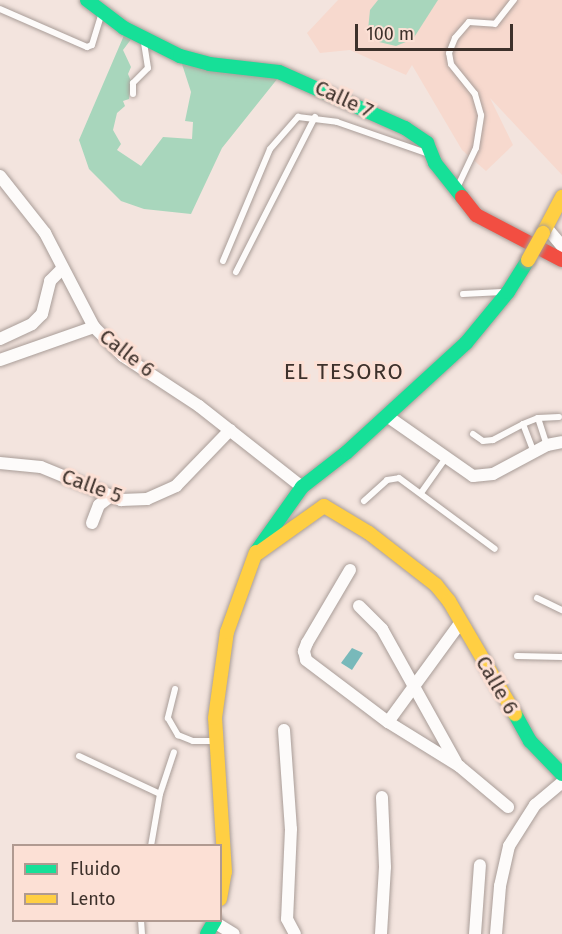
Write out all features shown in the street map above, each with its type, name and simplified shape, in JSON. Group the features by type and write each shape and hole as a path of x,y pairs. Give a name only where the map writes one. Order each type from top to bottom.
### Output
{"street":[{"name":"Calle 7","path":"87,0 143,39 210,64 279,72 310,82 405,128 428,144 432,156 477,214 562,260"},
{"name":"Calle 6","path":"0,176 45,232 62,269 94,327 123,356 230,430 303,487"},
{"path":"222,888 225,872 215,718 226,632 254,555 279,516 303,487 387,416 466,343 508,292 562,197"},
{"path":"544,230 562,246"},
{"path":"0,339 32,324 42,314 50,281 62,269"},
{"path":"0,360 94,327"},
{"path":"387,416 461,470 483,477 548,446 562,442"},
{"name":"Calle 5","path":"0,463 41,467 121,500 147,500 176,486 230,430"},
{"path":"92,523 99,505 111,496"},
{"name":"Calle 6","path":"254,555 318,508 338,511 436,585 461,622 513,713 558,771"},
{"path":"279,516 285,526 295,526"},
{"path":"350,570 303,651 311,667 388,722 459,766 508,807"},
{"path":"359,606 382,629 459,766"},
{"path":"388,722 461,622"},
{"path":"284,730 291,829 287,920 295,934"},
{"path":"496,934 500,886 509,846 535,805 562,782"},
{"path":"381,798 385,867 381,934"},
{"path":"475,934 480,865"},
{"path":"212,926 234,934"}],"lane":[{"path":"458,187 476,148 481,115 475,94 452,64 449,53 469,22 495,24 514,0"},
{"path":"0,9 87,47 92,45 102,12"},
{"path":"133,94 133,83 148,68 143,39"},
{"path":"222,261 276,140 298,117 315,117 398,141 432,156"},
{"path":"236,272 315,117"},
{"path":"463,294 508,292"},
{"path":"538,417 548,446"},
{"path":"473,434 483,441 493,440 538,417 559,417"},
{"path":"523,424 534,453"},
{"path":"421,493 444,459"},
{"path":"364,501 392,478 421,493 495,549"},
{"path":"537,598 562,610"},
{"path":"517,656 562,657"},
{"path":"175,689 168,718 178,735 193,741 216,741"},
{"path":"151,844 159,795 174,752"},
{"path":"79,756 159,795"}],"shaded area":[{"path":"338,0 562,0 562,175 490,98 513,145 486,171 462,150 412,65 406,75 350,50 320,53 307,33"}],"green space":[{"path":"378,0 438,0 413,39 396,46 379,42 368,30 370,10"},
{"path":"125,33 132,38 123,50 131,67 128,74 131,81 129,99 123,101 125,106 117,113 113,130 121,144 117,150 141,166 163,137 192,139 193,122 185,121 191,92 181,61 278,78 222,148 191,214 144,209 121,201 89,169 79,140"}],"water":[{"path":"352,648 363,653 352,670 341,663"}],"traffic: fast":[{"path":"87,0 124,28 180,56 209,64 279,72 405,128 427,143 435,163 462,197"},
{"path":"256,552 302,487 347,452 466,343 508,292 528,260"},
{"path":"515,714 530,741 562,774"},
{"path":"207,934 214,922"}],"traffic: slow":[{"path":"543,233 562,197"},
{"path":"528,260 543,233"},
{"path":"258,553 324,506 369,533 436,585 449,601 515,714"},
{"path":"222,888 225,872 215,718 227,632 256,552"}],"traffic: jam":[{"path":"462,197 476,215 562,260"}],"district":[{"name":"EL TESORO","path":"344,372"}]}
